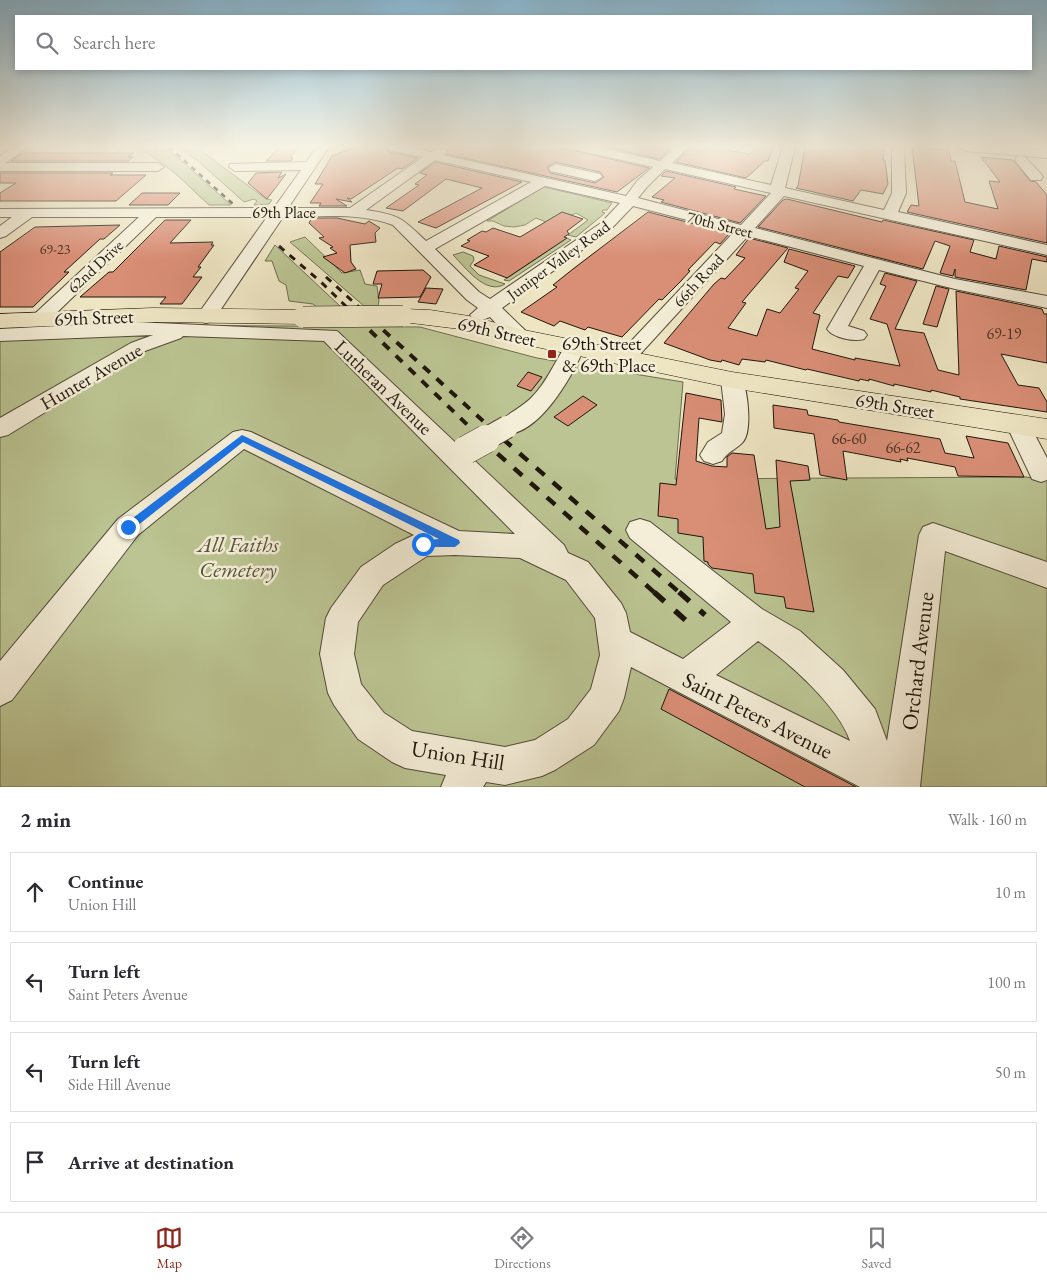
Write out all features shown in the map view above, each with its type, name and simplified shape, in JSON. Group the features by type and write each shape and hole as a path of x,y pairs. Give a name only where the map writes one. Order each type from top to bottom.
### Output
{"main road":[{"name":"69th Street","path":"0,321 153,315 206,317 430,317 469,323 522,337 732,380 1047,429"}],"street":[{"path":"206,317 297,184"},
{"path":"353,212 392,184"},
{"path":"424,249 529,184"},
{"name":"70th Street","path":"575,184 628,201 873,264 955,284 1047,302"},
{"name":"Juniper Valley Road","path":"469,323 590,239 618,215 642,184"},
{"path":"751,184 1047,250"},
{"name":"66th Road","path":"626,358 778,194 780,184"},
{"path":"888,215 899,193 899,184"},
{"name":"69th Place","path":"0,213 353,212 384,217 398,222 473,296 491,308 522,337"},
{"path":"0,233 28,213"},
{"name":"62nd Drive","path":"38,320 152,213"},
{"path":"856,334 837,329 873,264"},
{"name":"Lutheran Avenue","path":"0,335 135,328 330,334 460,453 567,567"},
{"name":"Hunter Avenue","path":"0,430 138,347 185,330"},
{"path":"460,453 524,419 542,402 554,387 574,348"},
{"path":"712,455 717,448 734,437 737,414 732,380"},
{"path":"1018,424 1041,472"},
{"path":"0,688 128,527 242,438 455,543"},
{"path":"640,530 663,550 757,622 788,642 831,682 862,722 892,785"},
{"name":"Orchard Avenue","path":"892,785 933,535 1047,575"},
{"name":"Union Hill","path":"455,543 523,546 577,571 610,612 617,655 606,698 581,732 542,757 469,774 405,749 371,726 346,693 337,654 342,618 372,576 405,553 423,544 455,543"},
{"path":"685,678 757,622"},
{"name":"Saint Peters Avenue","path":"615,642 892,785"}],"green space":[{"path":"186,184 207,184 231,205 209,205"},
{"path":"223,184 245,184 266,199 272,200 269,204 254,205 257,201 254,199 244,202"},
{"path":"544,187 612,203 607,210 603,210 602,212 605,213 576,237 568,235 588,220 576,213 572,215 562,212 546,222 536,218 525,225 514,227 487,221"},
{"path":"305,237 342,273 360,270 365,284 377,286 378,306 364,306 290,242"},
{"path":"567,238 571,240 509,281 504,280"},
{"path":"275,245 341,307 317,307 313,304 289,301 286,285 279,281 272,261 265,261"},
{"path":"463,252 473,256 474,260 470,266 479,275 505,284 498,287 491,286 476,278 453,255"},
{"name":"All Faiths Cemetery","path":"138,325 420,327 537,358 683,382 675,479 1026,477 1047,480 1047,787 0,787 0,331"}],"building":[{"path":"15,184 136,184 116,201 0,201 0,193"},
{"path":"249,184 279,184 267,199"},
{"path":"315,184 374,184 351,199 347,198 352,202 336,199 347,206 319,206 321,203 310,203 323,184"},
{"path":"415,184 440,184 403,211 386,208 419,185"},
{"path":"465,184 519,184 436,228 418,222 482,188"},
{"path":"580,184 628,184 617,192"},
{"path":"668,184 722,184 736,187 734,189 766,196 740,223 661,202 664,200 652,197"},
{"path":"798,184 888,184 883,194 861,190 853,201 796,188"},
{"path":"916,184 961,184 965,202 998,209 990,184 1037,184 1047,195 1047,243 907,212 911,205 919,206"},
{"path":"142,193 180,193 168,205 129,205"},
{"path":"787,199 882,222 883,220 974,240 970,252 996,259 999,246 1047,257 1047,262 1032,259 1026,290 955,277 955,269 953,276 940,273 950,246 935,241 923,269 758,227 783,200"},
{"path":"562,212 583,219 567,231 569,234 564,237 567,238 507,278 474,265 489,256 461,246 482,231 486,232 493,228 520,237"},
{"path":"648,212 730,233 720,244 715,242 688,270 690,271 680,282 662,300 659,299 622,337 588,327 585,330 560,321 554,326 521,312 557,287 553,285"},
{"path":"312,218 337,218 365,224 369,221 380,228 375,233 376,242 350,245 351,262 356,269 345,273 323,257 337,253 330,248 333,247 319,238 324,237 309,223"},
{"path":"165,220 191,220 170,243 213,242 211,245 214,245 193,277 202,277 182,304 160,304 166,297 80,297 109,272 113,272"},
{"path":"120,225 104,239 100,239 64,272 69,272 33,307 0,307 0,252 35,227"},
{"path":"749,238 788,248 742,302 746,303 728,328 757,336 767,309 780,313 799,289 795,288 808,271 784,262 789,249 855,266 848,278 838,276 813,313 820,315 812,349 855,360 855,358 900,366 887,324 870,319 886,286 880,284 885,273 917,281 895,329 924,333 938,370 959,375 956,291 1042,309 1044,314 1047,314 1047,363 1001,354 1018,385 1039,388 1047,402 1047,412 960,399 960,397 931,390 931,392 894,384 894,386 869,379 869,381 860,379 859,381 766,360 765,362 742,359 739,365 722,360 721,362 710,360 664,343 714,284 721,278 725,279 745,258 736,255"},
{"path":"423,270 431,277 420,297 378,298 382,284 373,284 377,271"},
{"path":"936,286 949,289 937,327 923,324"},
{"path":"426,288 443,289 436,304 418,302"},
{"path":"528,372 542,377 531,391 517,386"},
{"path":"686,393 721,400 722,422 699,418 696,461 712,466 727,467 727,457 732,453 754,455 766,529 780,527 776,460 808,466 810,480 790,481 814,612 786,608 784,597 755,593 753,574 712,568 708,562 704,561 703,537 678,533 678,519 658,516 660,483 676,485"},
{"path":"583,396 597,405 568,426 554,417"},
{"path":"773,405 807,410 808,415 838,420 839,422 940,439 945,453 974,458 966,436 1008,443 1024,477 958,476 955,467 907,458 908,461 900,459 901,462 843,451 847,480 820,475 814,434 774,428"},
{"path":"669,689 856,787 805,787 661,709"}],"railway":[{"path":"210,184 233,204"},
{"path":"279,246 322,283 359,319"},
{"path":"326,277 372,319"},
{"path":"357,318 483,440"},
{"path":"370,318 504,440"},
{"path":"481,439 655,593"},
{"path":"503,439 680,593"},
{"path":"654,592 692,626"},
{"path":"679,592 705,615"}],"place":[{"name":"69th Street & 69th Place","path":"552,354"}],"route":[{"path":"128,527 242,438 455,543 423,544"}]}
